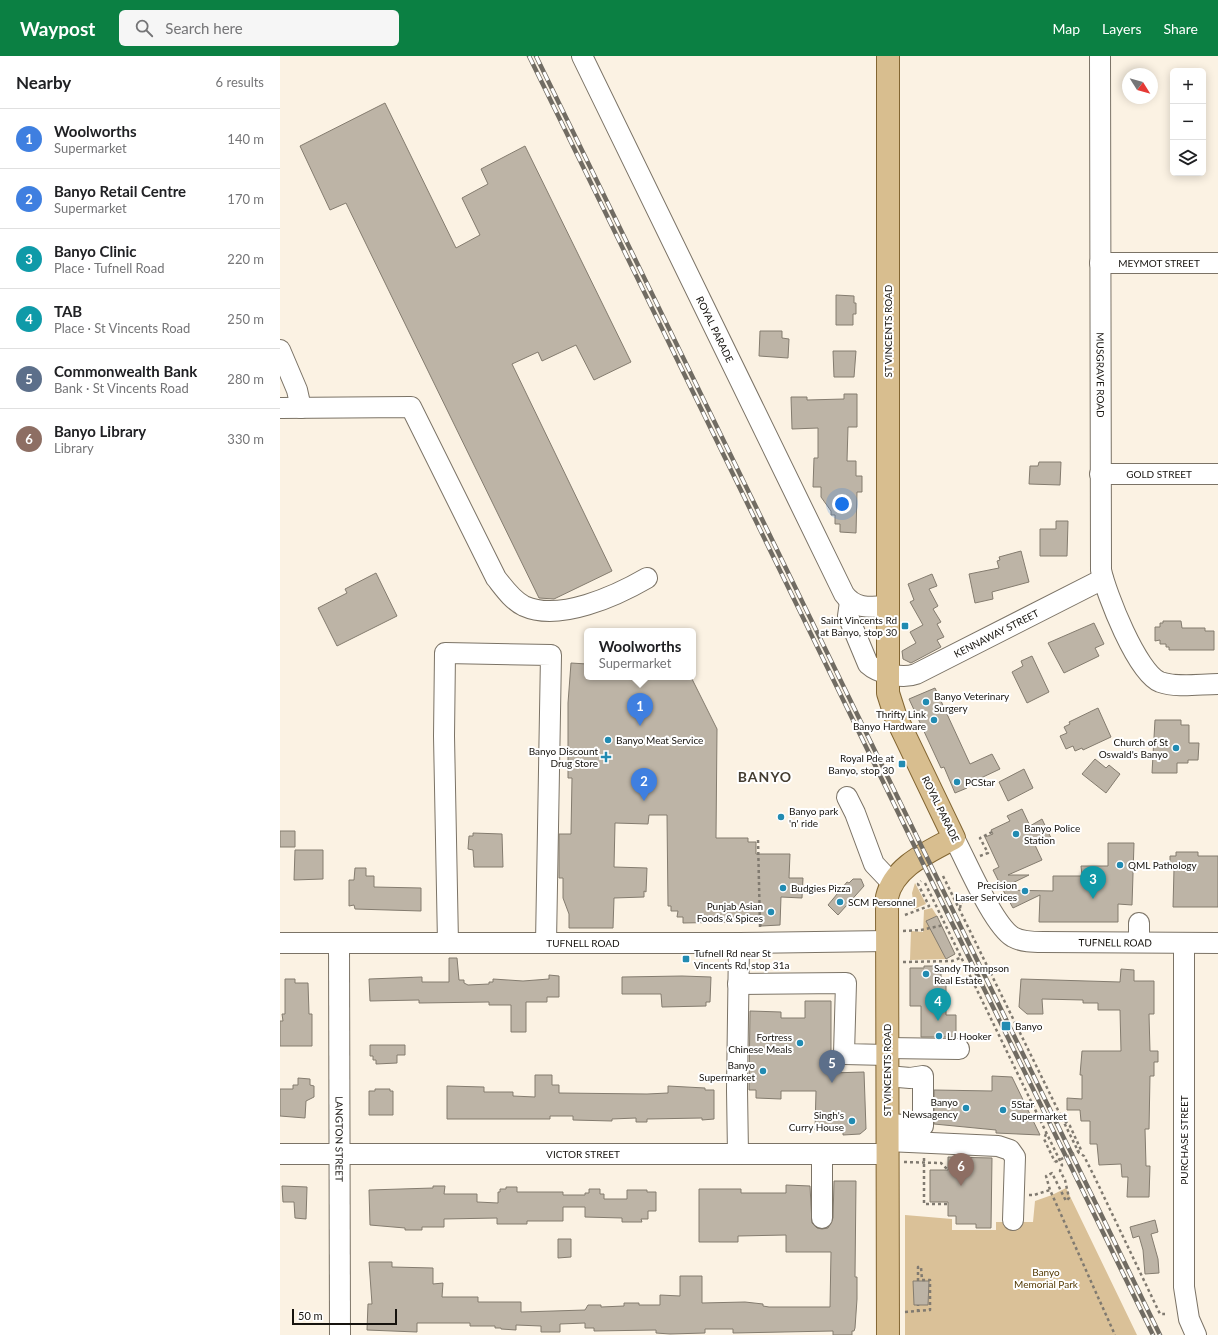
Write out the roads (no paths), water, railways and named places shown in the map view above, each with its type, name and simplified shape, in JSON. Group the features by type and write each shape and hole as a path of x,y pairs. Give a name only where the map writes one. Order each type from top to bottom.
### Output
{"main road":[{"name":"ST VINCENTS ROAD","path":"888,56 889,606"},
{"name":"ROYAL PARADE","path":"889,606 887,673 888,693 892,708 954,838"},
{"name":"ST VINCENTS ROAD","path":"888,1335 891,1145 887,1059 895,936 887,897 892,883 904,869 954,838"}],"street":[{"name":"ROYAL PARADE","path":"582,56 840,587 850,602"},
{"name":"MUSGRAVE ROAD","path":"1100,56 1100,549 1103,579 1115,610 1138,660 1154,679 1167,684 1218,684"},
{"name":"MEYMOT STREET","path":"1100,263 1218,263"},
{"path":"280,350 297,390 302,408"},
{"path":"280,408 411,407 496,578 510,596 524,606 543,610 581,605 619,593 647,578"},
{"name":"GOLD STREET","path":"1100,474 1218,474"},
{"name":"KENNAWAY STREET","path":"887,673 908,676 916,674 1103,579"},
{"path":"887,673 872,667 867,662 848,616 850,602 861,607 889,606"},
{"path":"448,943 444,736 445,653 551,655 546,943"},
{"path":"847,797 854,831 874,864 892,883"},
{"name":"ROYAL PARADE","path":"954,838 995,915 1004,930 1013,937"},
{"name":"TUFNELL ROAD","path":"1013,937 1019,940 1043,942 1139,933 1184,943 1218,943"},
{"name":"TUFNELL ROAD","path":"280,943 739,943 895,936"},
{"name":"LANGTON STREET","path":"339,943 340,1335"},
{"path":"738,1154 739,943"},
{"name":"PURCHASE STREET","path":"1184,943 1184,1287 1189,1319 1196,1335"},
{"path":"738,984 846,983 844,1054 887,1059 959,1049"},
{"path":"887,1059 910,1078 923,1076 922,1126 891,1145"},
{"path":"891,1145 998,1146 1010,1150 1016,1157 1013,1220"},
{"name":"VICTOR STREET","path":"280,1154 822,1154 891,1145"},
{"path":"822,1154 822,1218"}],"railway":[{"path":"529,56 1153,1335"},
{"path":"536,56 1160,1335"}],"place":[{"name":"Saint Vincents Rd at Banyo, stop 30","path":"905,626"},
{"name":"Banyo Veterinary Surgery","path":"926,702"},
{"name":"Thrifty Link Banyo Hardware","path":"934,720"},
{"name":"Woolworths","path":"640,726"},
{"name":"Banyo Meat Service","path":"608,740"},
{"name":"Church of St Oswald's Banyo","path":"1176,748"},
{"name":"Banyo Discount Drug Store","path":"606,757"},
{"name":"Royal Pde at Banyo, stop 30","path":"902,764"},
{"name":"PCStar","path":"957,782"},
{"name":"Banyo Retail Centre","path":"644,801"},
{"name":"Banyo park 'n' ride","path":"781,817"},
{"name":"Banyo Police Station","path":"1016,834"},
{"name":"QML Pathology","path":"1120,865"},
{"name":"Budgies Pizza","path":"783,888"},
{"name":"Precision Laser Services","path":"1025,891"},
{"name":"Banyo Clinic","path":"1093,899"},
{"name":"SCM Personnel","path":"840,902"},
{"name":"Punjab Asian Foods & Spices","path":"771,912"},
{"name":"Tufnell Rd near St Vincents Rd, stop 31a","path":"686,959"},
{"name":"Sandy Thompson Real Estate","path":"926,974"},
{"name":"TAB","path":"938,1021"},
{"name":"Banyo","path":"1006,1026"},
{"name":"LJ Hooker","path":"939,1036"},
{"name":"Fortress Chinese Meals","path":"800,1043"},
{"name":"Banyo Supermarket","path":"763,1071"},
{"name":"Commonwealth Bank","path":"832,1083"},
{"name":"Banyo Newsagency","path":"966,1108"},
{"name":"5Star Supermarket","path":"1003,1110"},
{"name":"Singh's Curry House","path":"852,1121"},
{"name":"Banyo Library","path":"961,1186"}],"district":[{"name":"BANYO","path":"765,777"}],"park label":[{"name":"Banyo Memorial Park","path":"1046,1278"}]}
